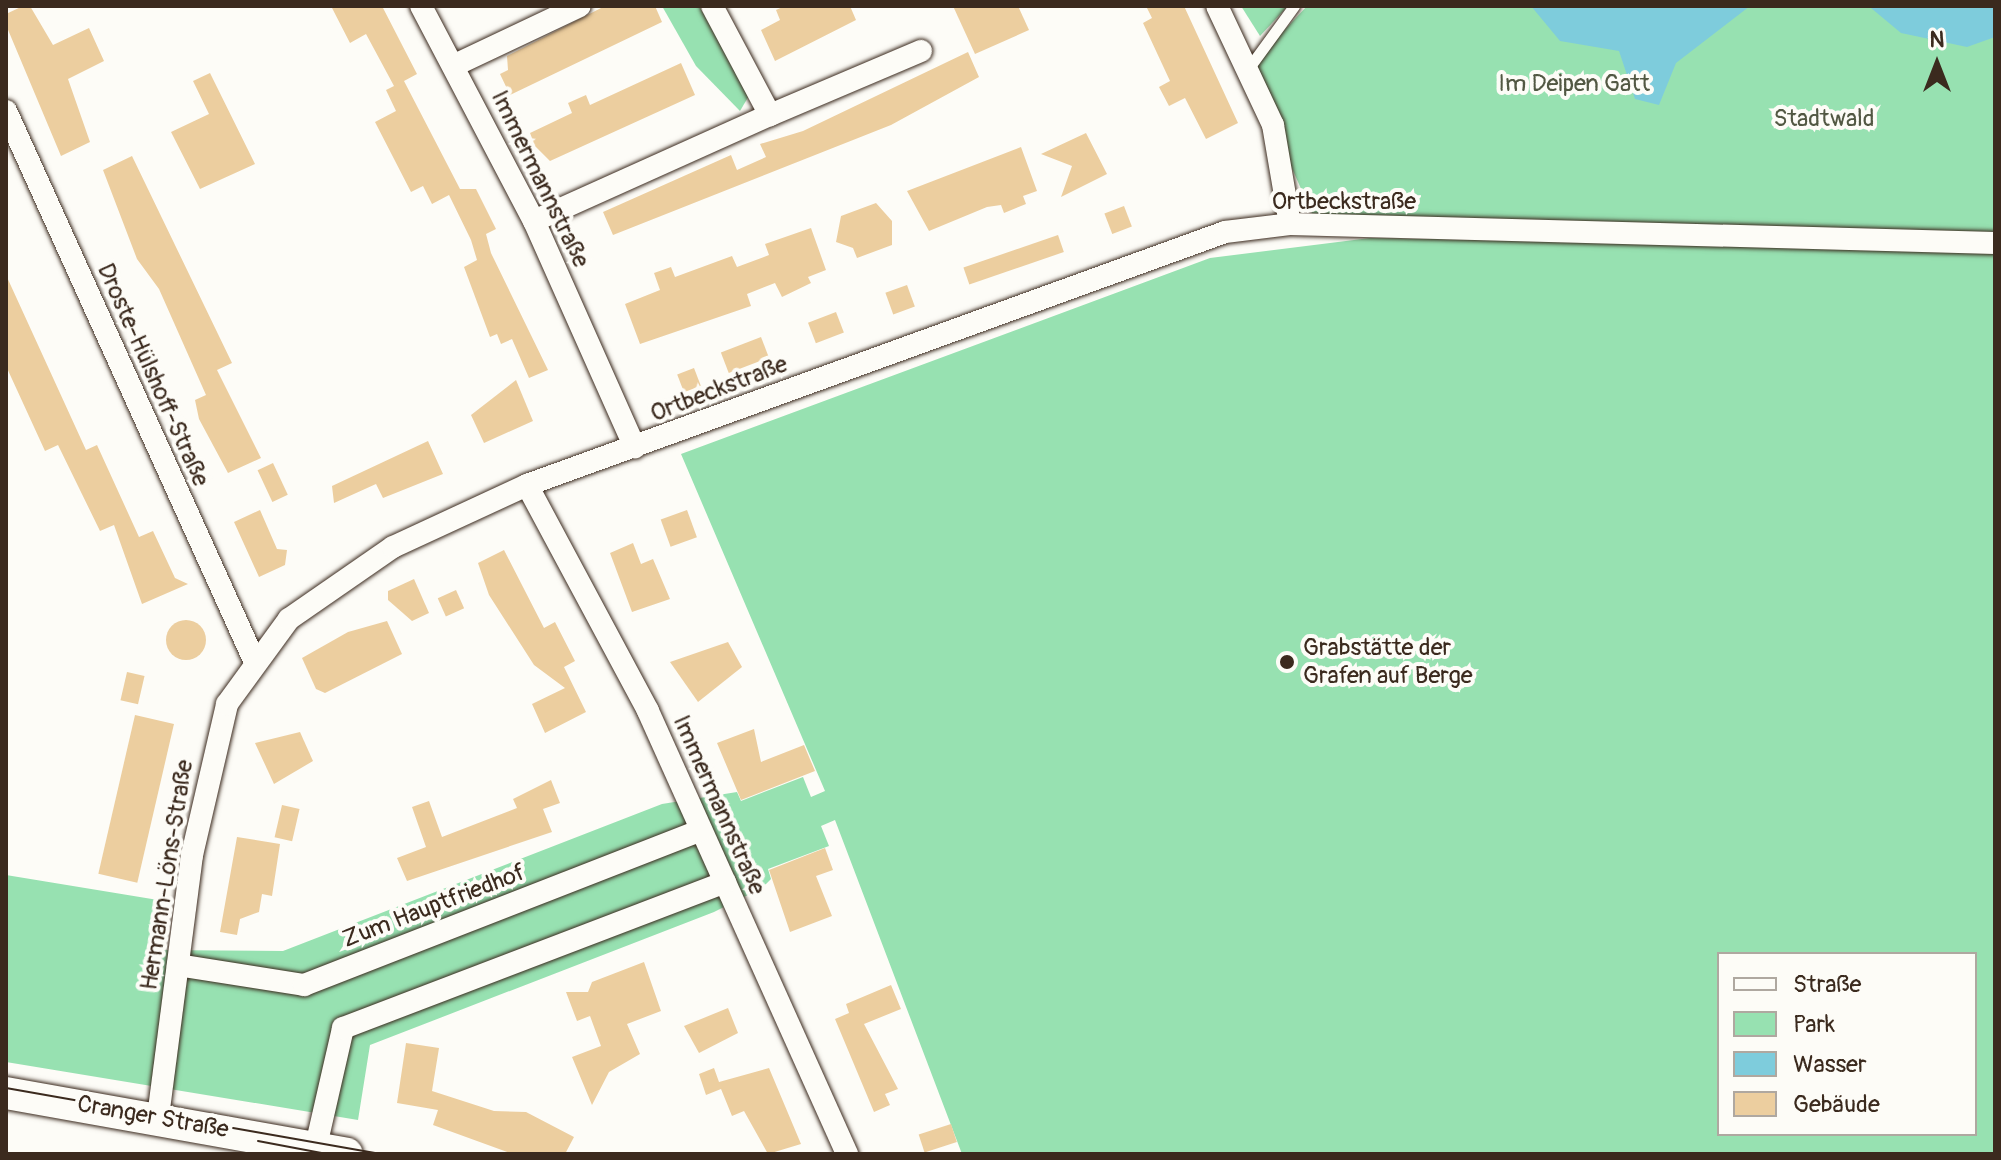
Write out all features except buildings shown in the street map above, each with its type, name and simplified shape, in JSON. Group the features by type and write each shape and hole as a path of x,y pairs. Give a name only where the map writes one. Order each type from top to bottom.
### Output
{"main road":[{"name":"Cranger Straße","path":"6,1093 158,1117 347,1154"}],"street":[{"name":"Immermannstraße","path":"421,6 455,65 534,221 635,448"},
{"path":"455,65 580,6"},
{"path":"712,6 770,115"},
{"path":"1217,6 1273,125 1290,224"},
{"path":"534,221 921,51"},
{"name":"Droste-Hülshoff-Straße","path":"6,111 254,660"},
{"name":"Ortbeckstraße","path":"635,448 1132,263 1225,232 1290,224 1995,243"},
{"name":"Hermann-Löns-Straße","path":"158,1117 208,769 227,704 254,660 331,586 393,547 527,485 635,448"},
{"name":"Immermannstraße","path":"527,485 648,711 847,1154"},
{"name":"Zum Hauptfriedhof","path":"178,965 304,985 701,830"},
{"path":"316,1146 343,1028 725,882"}],"lane":[{"path":"1248,69 1294,6"}],"green space":[{"path":"662,6 699,6 750,94 740,111 696,66"},
{"path":"1241,6 1288,6 1260,36"},
{"name":"Stadtwald","path":"1307,6 1995,6 1995,236 1314,218 1248,69"},
{"path":"1370,238 1995,248 1995,1154 962,1154 835,820 821,826 829,846 768,869 771,879 762,888 714,912 370,1045 358,1120 6,1062 6,875 158,900 152,950 283,951 662,804 737,792 741,801 803,777 811,797 825,791 681,454 1210,258"}],"water":[{"path":"1531,6 1750,6 1676,63 1659,105 1635,99 1619,51 1560,41"},
{"path":"1995,6 1995,37 1967,47 1901,33 1871,8"}],"tram line":[{"path":"6,1088 379,1154"},
{"path":"258,1141 327,1154"}],"place":[{"name":"Grabstätte der Grafen auf Berge","path":"1287,662"}],"park label":[{"name":"Im Deipen Gatt","path":"1574,84"}]}
